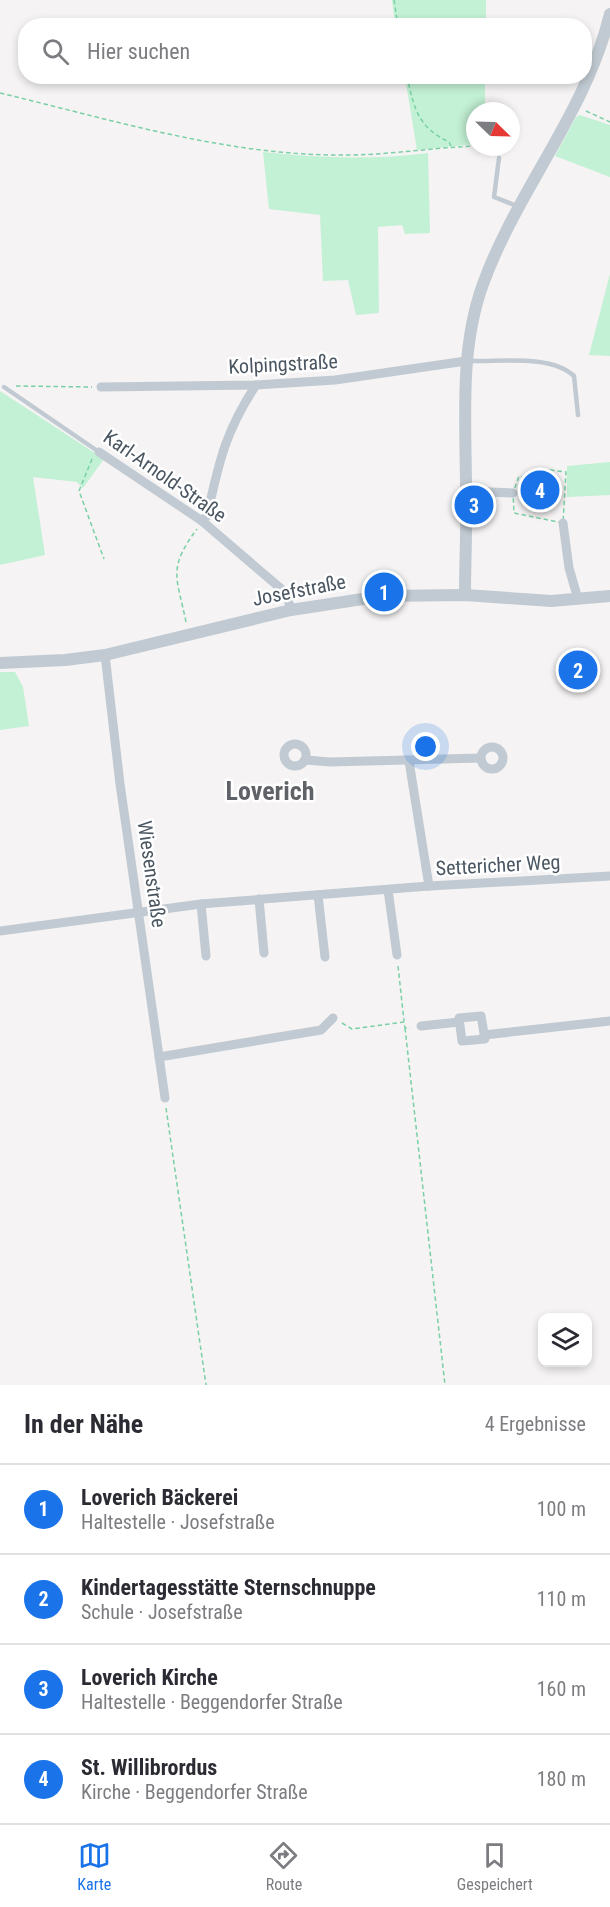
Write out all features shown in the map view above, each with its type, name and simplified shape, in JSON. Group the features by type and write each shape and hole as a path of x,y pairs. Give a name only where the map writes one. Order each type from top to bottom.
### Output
{"street":[{"path":"592,66 610,14"},
{"path":"465,595 466,362 482,287 518,207 547,160 584,84"},
{"name":"Kolpingstraße","path":"101,387 256,385 335,380 466,362"},
{"path":"202,521 207,516 223,446 236,416 256,385"},
{"name":"Karl-Arnold-Straße","path":"99,452 202,521 286,592 291,610"},
{"path":"466,491 513,493"},
{"path":"563,523 569,568 578,599"},
{"name":"Josefstraße","path":"0,663 65,660 105,655 291,610 382,596 465,595 551,602 610,596"},
{"name":"Wiesenstraße","path":"105,655 120,784 165,1098"},
{"path":"306,760 330,762 482,758"},
{"path":"409,761 429,886"},
{"name":"Settericher Weg","path":"0,931 139,910 201,904 429,886 610,876"},
{"path":"388,890 397,955"},
{"path":"318,895 325,957"},
{"path":"259,899 264,953"},
{"path":"201,904 206,956"},
{"path":"481,1016 484,1039 462,1041 459,1022 459,1018 481,1016"},
{"path":"159,1057 321,1030 333,1018"},
{"path":"484,1035 610,1021"},
{"path":"421,1026 459,1022"}],"lane":[{"path":"499,158 494,196 518,207"},
{"path":"466,362 551,362 565,367 574,376 578,415"},
{"name":"Karl-Arnold-Straße","path":"4,387 99,452"}],"path":[{"path":"394,0 397,18"},
{"path":"410,84 421,123 430,133 449,142 451,147"},
{"path":"0,93 198,140 284,151 333,156 416,152 466,146"},
{"path":"574,107 610,122"},
{"path":"4,387 101,387"},
{"path":"99,452 92,459 79,491 104,559"},
{"path":"566,472 550,470 547,483 519,476 513,493 514,513 563,523 567,467"},
{"path":"188,635 177,583 176,563 202,521"},
{"path":"397,955 445,1385"},
{"path":"333,1018 352,1029 404,1022"},
{"path":"405,1028 421,1026"},
{"path":"165,1098 206,1385"}],"green space":[{"path":"392,0 486,0 486,18 394,18"},
{"path":"406,84 485,84 485,102 466,102 466,145 417,150"},
{"path":"580,115 610,125 610,177 555,156 576,117"},
{"path":"263,152 346,157 387,157 428,153 430,233 405,234 402,225 378,227 379,313 356,315 348,280 323,281 320,215 269,209"},
{"path":"610,274 610,356 589,355"},
{"path":"0,391 104,459 83,488 77,482 33,477 45,555 0,565"},
{"path":"610,462 610,495 567,497 567,466"},
{"path":"0,672 15,672 23,687 29,726 0,730"}],"place":[{"name":"St. Willibrordus","path":"540,490"},
{"name":"Loverich Kirche","path":"474,505"},
{"name":"Loverich Bäckerei","path":"384,592"},
{"name":"Kindertagesstätte Sternschnuppe","path":"578,670"}],"district":[{"name":"Loverich","path":"270,791"}]}
